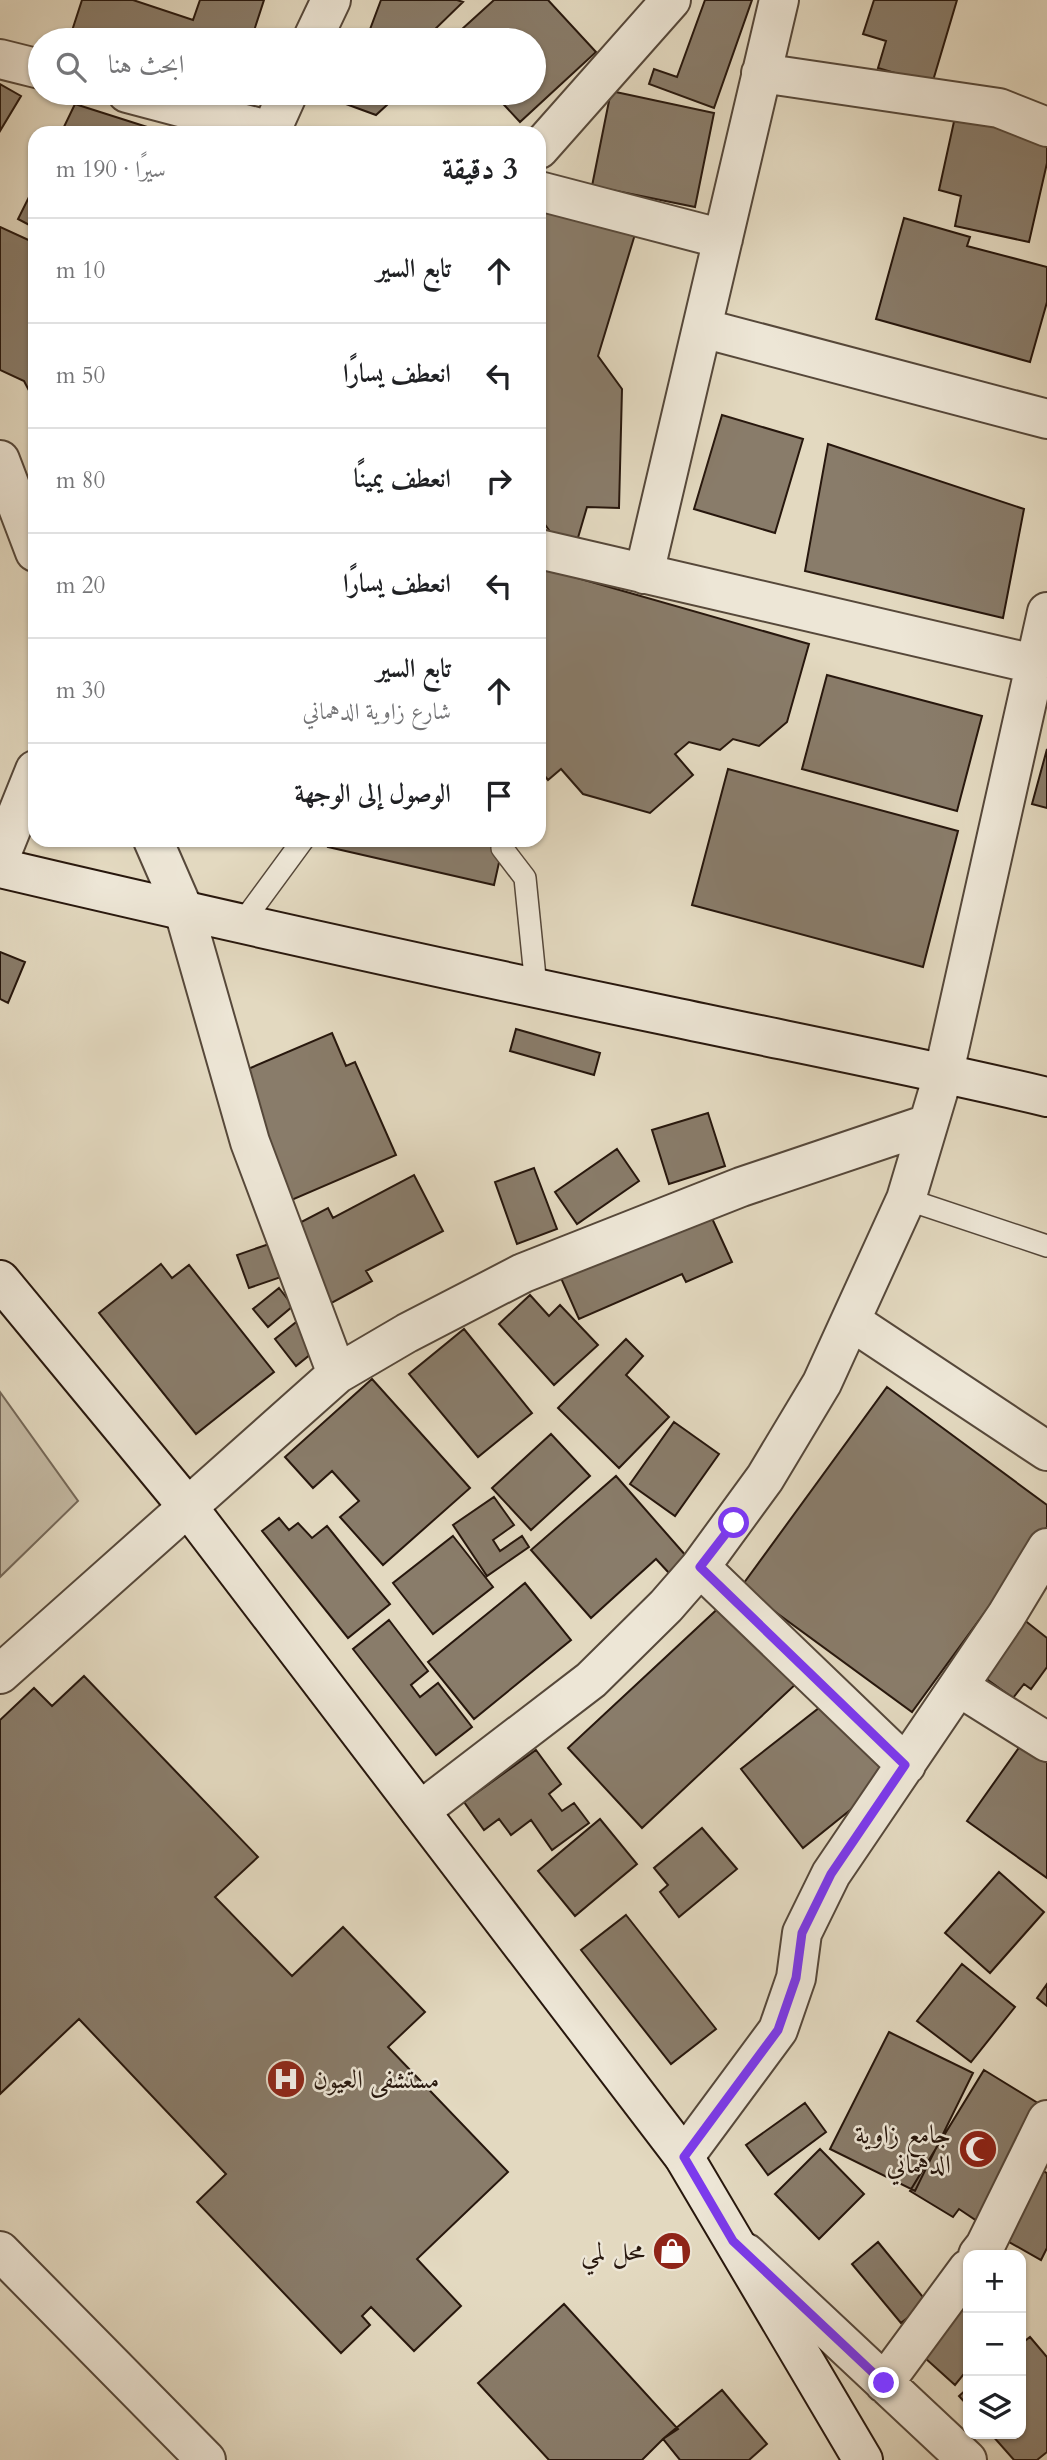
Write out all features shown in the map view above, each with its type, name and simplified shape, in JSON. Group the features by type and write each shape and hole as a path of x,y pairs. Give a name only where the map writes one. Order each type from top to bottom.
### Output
{"street":[{"path":"318,28 331,0"},
{"path":"546,141 671,0"},
{"path":"644,574 779,0"},
{"path":"0,59 28,66"},
{"path":"761,73 999,108 1047,127"},
{"path":"171,105 249,126"},
{"path":"274,126 283,105"},
{"path":"546,193 723,239"},
{"path":"702,328 1047,419"},
{"path":"0,460 28,534"},
{"path":"546,551 1034,664"},
{"path":"420,1811 591,1680 629,1644 700,1567 765,1478 822,1383 906,1199 944,1072 1047,612"},
{"path":"0,857 28,787"},
{"path":"156,847 184,911 250,1142 337,1374"},
{"path":"0,868 184,911 944,1072 1047,1097"},
{"path":"0,1674 337,1374 407,1333 523,1273 741,1187 928,1124"},
{"path":"0,1280 187,1506 684,2157 863,2460"},
{"path":"851,1321 1047,1451"},
{"path":"684,2157 778,2030 796,1978 802,1933 831,1874 959,1687 1047,1548"},
{"path":"700,1567 905,1765"},
{"path":"959,1687 1047,1742"},
{"path":"982,2250 1047,2120"},
{"path":"733,2241 967,2460"},
{"path":"0,2251 206,2460"},
{"path":"884,2383 963,2276"}],"lane":[{"path":"242,923 298,847"},
{"path":"502,848 525,878 536,987"},
{"path":"906,1199 1047,1246"}],"shaded area":[{"path":"0,1392 78,1501 0,1577"}],"building":[{"path":"82,0 133,0 193,20 200,0 264,0 255,28 73,28"},
{"path":"381,0 463,2 436,28 370,28"},
{"path":"494,0 548,0 596,52 546,98 546,28 463,28"},
{"path":"705,0 752,0 714,108 649,84 654,69 677,77"},
{"path":"874,0 957,0 932,84 878,68 886,41 863,34"},
{"path":"0,84 21,96 0,131"},
{"path":"611,91 714,113 695,207 592,186"},
{"path":"75,105 78,105 144,126 64,126"},
{"path":"349,105 387,105 376,115"},
{"path":"504,105 538,105 520,122"},
{"path":"955,117 1047,138 1047,163 1029,242 955,226 961,196 939,190"},
{"path":"28,199 28,224 18,219"},
{"path":"546,203 636,231 598,356 622,389 619,508 587,507 577,541 551,533 546,526"},
{"path":"904,218 970,237 967,246 1047,267 1047,302 1030,362 876,319"},
{"path":"0,227 28,240 28,389 24,381 0,370"},
{"path":"722,415 803,439 775,533 694,509"},
{"path":"828,444 1024,509 1003,618 805,571"},
{"path":"546,569 809,644 787,722 759,746 733,739 720,750 689,742 675,754 693,775 650,813 583,794 561,769 548,780"},
{"path":"827,675 982,716 957,811 802,769"},
{"path":"1047,749 1047,808 1032,804"},
{"path":"728,769 958,831 923,967 692,905"},
{"path":"328,847 502,847 494,885"},
{"path":"0,952 25,962 8,1003 0,999"},
{"path":"516,1029 600,1053 594,1075 510,1051"},
{"path":"332,1033 346,1066 355,1062 396,1155 280,1205 234,1075"},
{"path":"708,1113 725,1166 669,1184 652,1130"},
{"path":"617,1149 639,1181 577,1224 555,1192"},
{"path":"534,1168 557,1229 517,1244 495,1182"},
{"path":"414,1175 443,1231 366,1271 372,1281 326,1306 286,1230 328,1208 333,1218"},
{"path":"705,1203 732,1262 686,1282 682,1274 579,1319 557,1269"},
{"path":"272,1243 284,1276 249,1288 237,1255"},
{"path":"161,1264 172,1278 189,1265 274,1372 196,1434 99,1313"},
{"path":"279,1288 293,1306 268,1327 253,1309"},
{"path":"530,1295 549,1316 560,1305 598,1345 554,1385 499,1324"},
{"path":"300,1319 322,1345 296,1366 275,1339"},
{"path":"464,1329 532,1413 478,1457 409,1374"},
{"path":"626,1339 643,1356 626,1375 669,1417 619,1468 558,1408"},
{"path":"372,1379 470,1488 383,1565 340,1517 359,1501 332,1471 313,1488 285,1457"},
{"path":"887,1387 1047,1505 1047,1527 912,1712 741,1587"},
{"path":"674,1422 719,1454 675,1516 630,1484"},
{"path":"551,1434 590,1476 531,1530 492,1488"},
{"path":"616,1476 687,1557 669,1573 656,1559 591,1618 531,1550"},
{"path":"494,1497 514,1525 493,1540 500,1551 522,1536 529,1547 487,1576 453,1525"},
{"path":"279,1518 289,1530 298,1523 312,1538 327,1526 390,1604 348,1638 262,1531"},
{"path":"453,1536 493,1587 433,1634 393,1583"},
{"path":"525,1583 571,1640 474,1719 428,1662"},
{"path":"725,1602 799,1681 642,1828 568,1748"},
{"path":"1023,1619 1047,1638 1047,1667 1031,1689 1024,1684 1013,1698 981,1675"},
{"path":"389,1620 428,1671 411,1685 420,1697 438,1683 472,1727 436,1755 353,1649"},
{"path":"84,1676 258,1857 215,1897 292,1976 343,1927 425,2012 388,2047 508,2172 417,2259 461,2306 414,2351 371,2307 362,2316 370,2325 341,2353 197,2202 226,2174 79,2019 0,2094 0,1720 34,1688 52,1706"},
{"path":"833,1697 895,1774 803,1848 741,1769"},
{"path":"1025,1739 1047,1755 1047,1878 967,1821"},
{"path":"536,1750 561,1784 549,1794 562,1811 574,1803 589,1823 552,1850 531,1820 511,1835 499,1819 484,1830 464,1802"},
{"path":"600,1819 637,1864 575,1916 538,1871"},
{"path":"702,1828 737,1869 679,1917 660,1892 668,1885 654,1868"},
{"path":"999,1872 1044,1912 990,1973 945,1933"},
{"path":"626,1915 716,2029 671,2064 581,1950"},
{"path":"962,1964 1015,2007 971,2062 917,2021"},
{"path":"1047,1984 1047,2006 1037,1998"},
{"path":"889,2032 973,2073 915,2191 830,2149"},
{"name":"جامع زاوية الدهماني","path":"984,2070 1046,2108 977,2221 959,2209 953,2217 910,2191"},
{"path":"805,2103 826,2132 768,2175 746,2145"},
{"path":"820,2149 864,2194 819,2239 775,2194"},
{"path":"1039,2169 1047,2173 1047,2248 1041,2260 1002,2238"},
{"path":"878,2242 927,2302 901,2323 852,2264"},
{"path":"963,2293 963,2375 955,2385 915,2349"},
{"path":"564,2304 678,2429 663,2439 642,2460 549,2460 478,2383"},
{"path":"1030,2337 1047,2357 1047,2452 1037,2460 1014,2460 995,2439 1026,2439 1026,2340"},
{"path":"722,2390 767,2444 749,2460 680,2460 663,2439"}],"place":[{"name":"مستشفى العيون","path":"286,2079"},
{"name":"جامع زاوية الدهماني","path":"978,2149"},
{"name":"محل لمي","path":"672,2251"}],"route":[{"path":"734,1523 700,1567 905,1765 831,1874 802,1933 796,1978 778,2030 684,2157 733,2241 884,2383"}]}
